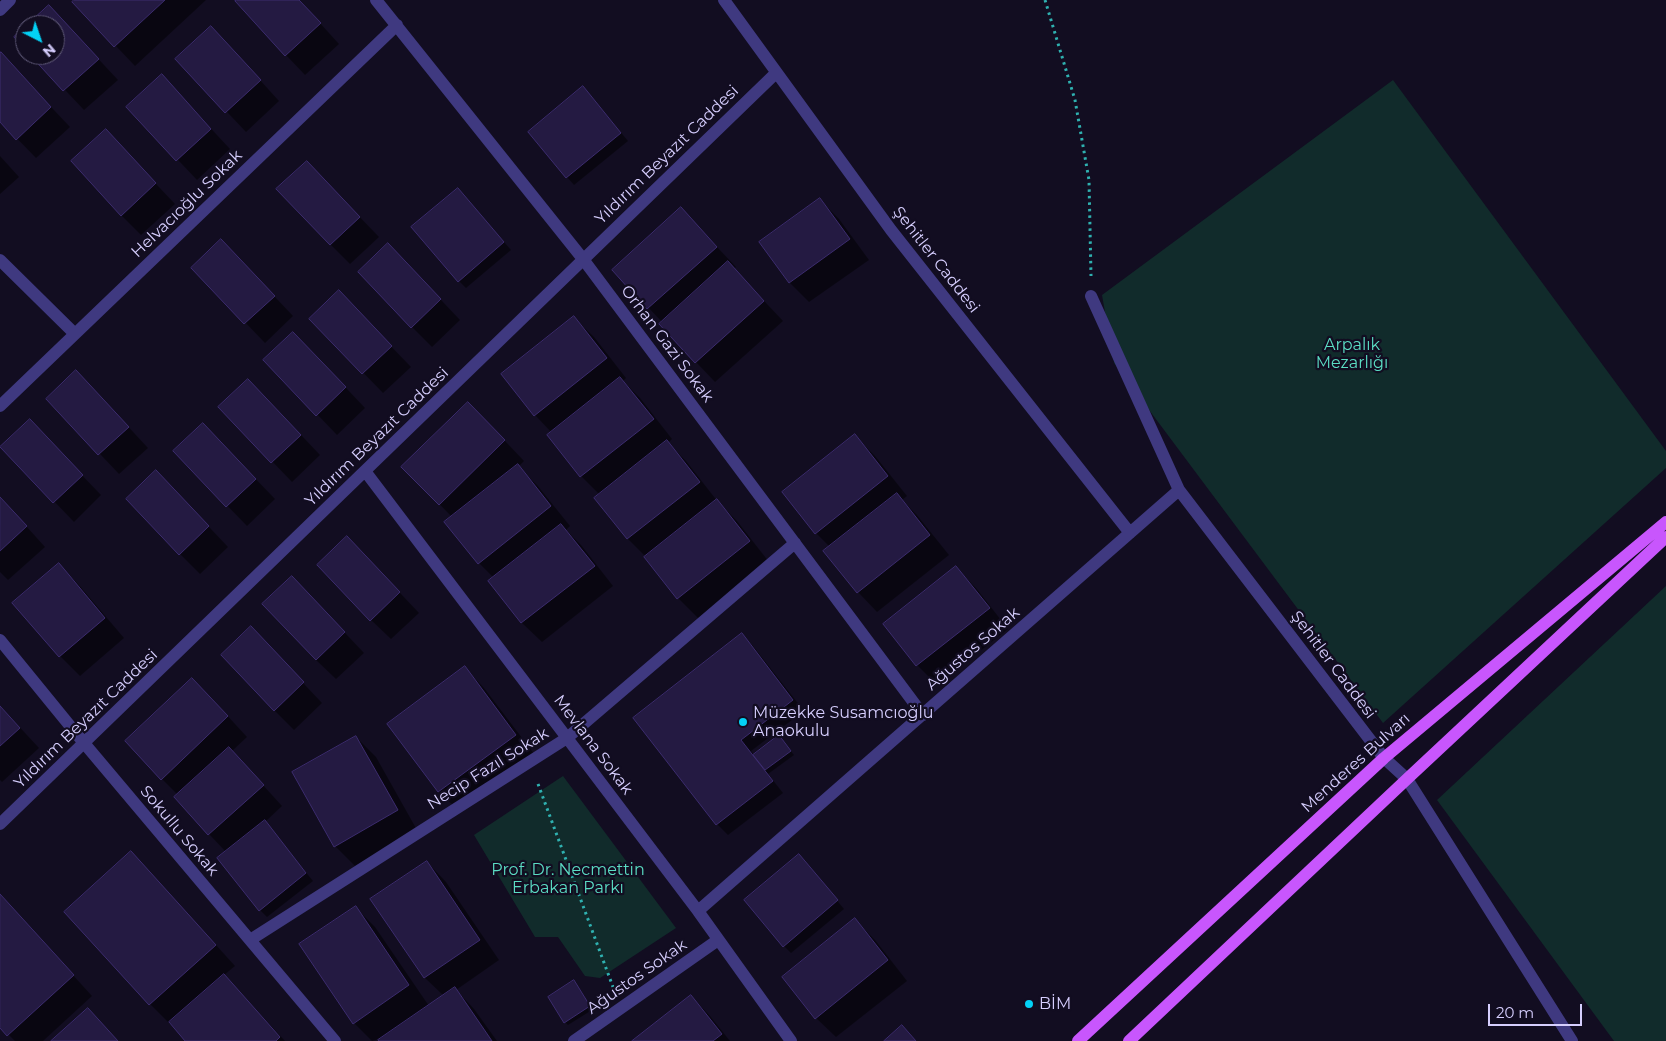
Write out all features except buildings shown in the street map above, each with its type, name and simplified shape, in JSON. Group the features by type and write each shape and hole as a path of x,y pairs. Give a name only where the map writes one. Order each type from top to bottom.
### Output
{"main road":[{"name":"Menderes Bulvarı","path":"1078,1041 1384,758 1666,522"},
{"path":"1129,1041 1666,537"}],"street":[{"path":"0,10 10,0"},
{"name":"Orhan Gazi Sokak","path":"376,0 583,260 923,715"},
{"name":"Şehitler Caddesi","path":"724,0 891,230 1130,533"},
{"name":"Helvacıoğlu Sokak","path":"0,406 397,25"},
{"name":"Yıldırım Beyazıt Caddesi","path":"0,824 776,72"},
{"path":"0,260 75,334"},
{"name":"Şehitler Caddesi","path":"1091,296 1179,490 1384,758 1407,779 1572,1041"},
{"name":"Mevlana Sokak","path":"365,471 698,912 791,1041"},
{"name":"Ağustos Sokak","path":"698,912 1179,490"},
{"name":"Necip Fazıl Sokak","path":"250,940 567,738 795,543"},
{"name":"Sokullu Sokak","path":"0,640 84,743 335,1041"},
{"name":"Ağustos Sokak","path":"574,1041 718,940"}],"path":[{"path":"1045,0 1075,100 1089,180 1091,296"},
{"path":"529,762 621,1008"}],"green space":[{"name":"Arpalık Mezarlığı","path":"1393,80 1666,451 1666,468 1383,723 1114,363 1102,295"},
{"path":"1666,586 1666,1041 1614,1041 1437,800"},
{"name":"Prof. Dr. Necmettin Erbakan Parkı","path":"563,776 676,928 600,978 585,976 558,937 535,937 474,835"}],"place":[{"name":"Müzekke Susamcıoğlu Anaokulu","path":"743,722"},
{"name":"BİM","path":"1029,1004"}]}
